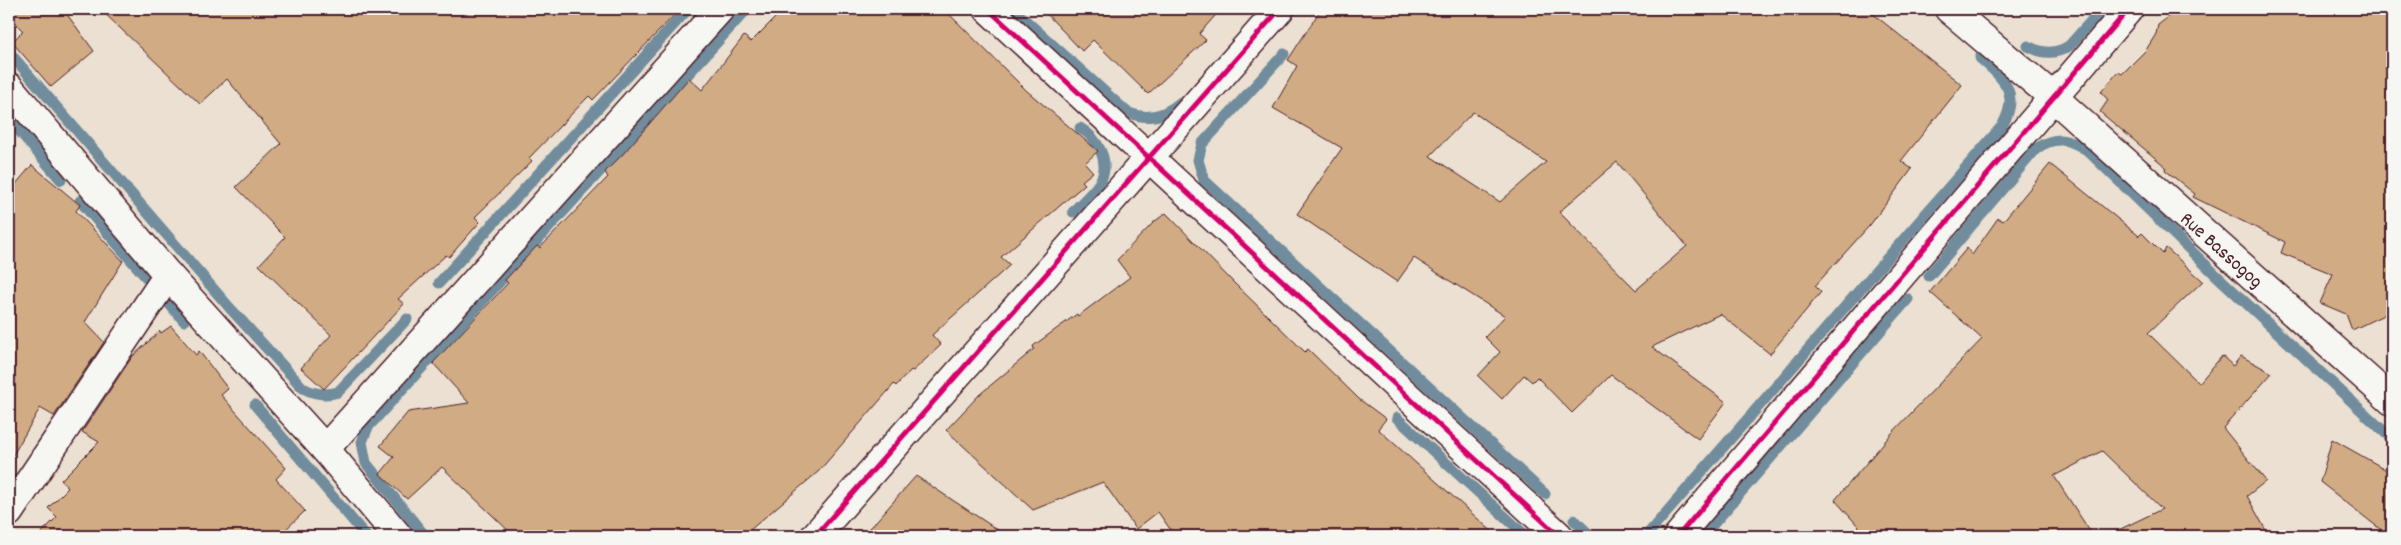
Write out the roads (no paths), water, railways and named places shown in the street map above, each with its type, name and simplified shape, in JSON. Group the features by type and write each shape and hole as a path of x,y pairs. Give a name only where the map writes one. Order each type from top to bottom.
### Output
{"street":[{"path":"325,449 720,9"},
{"path":"988,9 1559,536"},
{"path":"815,536 1280,9"},
{"name":"Rue Bassogog","path":"1949,9 2053,98 2392,401"},
{"path":"1678,536 2129,9"},
{"path":"9,87 168,275 325,449 398,536"},
{"path":"9,512 168,275"}],"waterway":[{"path":"439,283 688,9"},
{"path":"425,536 366,463 362,442 368,427 747,9"},
{"path":"1013,9 1127,112 1134,115 1156,116 1169,111 1181,102"},
{"path":"2028,46 2038,51 2048,52 2064,49 2069,46 2102,9"},
{"path":"9,52 229,307 303,388 320,394 338,392 407,319"},
{"path":"1284,54 1202,144 1198,160 1204,180 1545,494"},
{"path":"1646,536 2002,126 2010,104 2010,96 2003,80 1980,58"},
{"path":"9,119 61,180"},
{"path":"1073,212 1100,182 1104,167 1101,151 1097,144 1080,128"},
{"path":"1929,276 2036,149 2056,140 2074,143 2087,150 2215,274 2392,439"},
{"path":"80,201 184,321"},
{"path":"1703,536 1908,299"},
{"path":"255,405 366,536"},
{"path":"1397,418 1526,536"},
{"path":"1574,520 1591,536"}]}
